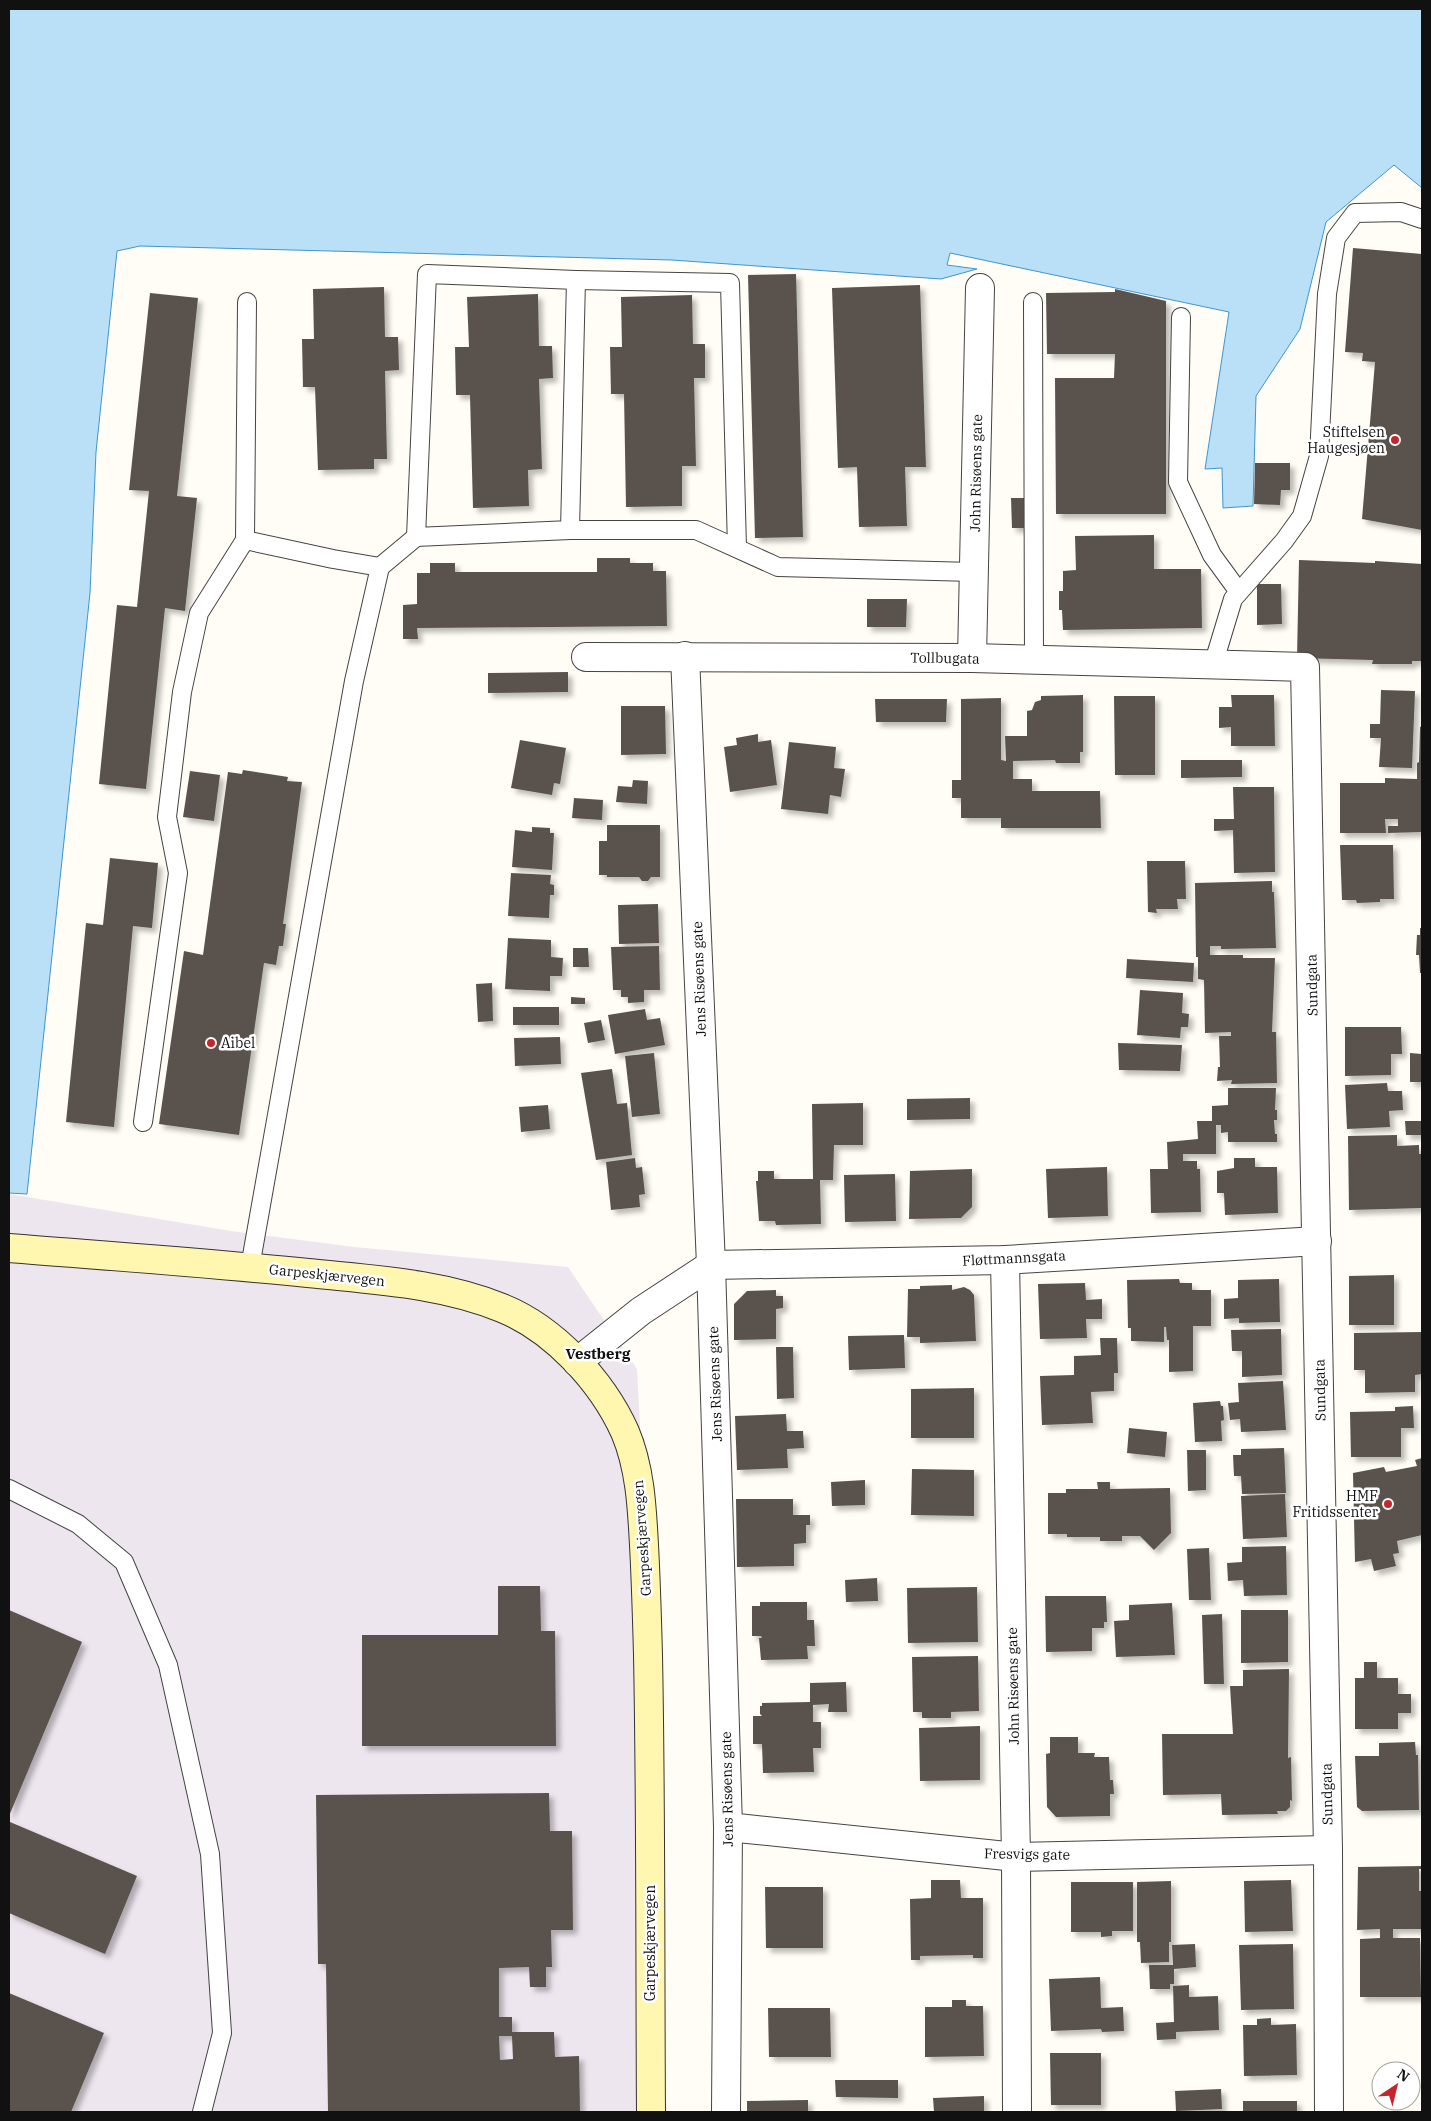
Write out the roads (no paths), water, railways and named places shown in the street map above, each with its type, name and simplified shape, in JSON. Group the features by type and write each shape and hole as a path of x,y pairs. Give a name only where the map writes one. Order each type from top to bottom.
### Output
{"main road":[{"name":"Garpeskjærvegen","path":"9,1248 250,1267 398,1282 463,1294 506,1310 540,1330 578,1362 607,1397 626,1434 637,1471 643,1516 649,1700 651,2112"}],"street":[{"name":"John Risøens gate","path":"972,658 980,288"},
{"name":"Tollbugata","path":"586,656 972,658 1305,667"},
{"name":"Jens Risøens gate","path":"685,656 711,1265 728,1827 726,2112"},
{"name":"Sundgata","path":"1305,667 1328,1850 1329,2112"},
{"name":"Fløttmannsgata","path":"711,1265 1005,1260 1317,1241"},
{"name":"John Risøens gate","path":"1005,1260 1016,1856 1017,2112"},
{"path":"578,1362 641,1311 711,1265"},
{"name":"Fresvigs gate","path":"728,1827 1016,1856 1328,1850"}],"lane":[{"path":"1212,665 1233,599 1284,541 1302,516 1319,456 1328,294 1336,238 1355,213 1401,212 1422,219"},
{"path":"416,537 427,274 576,280 730,283 737,548"},
{"path":"570,530 576,280"},
{"path":"143,1122 178,873 167,817 182,692 199,613 245,540 247,302"},
{"path":"1033,302 1034,659"},
{"path":"1181,317 1178,482 1212,555 1239,592"},
{"path":"250,1267 354,681 380,567 416,537 570,530 696,530 778,567 974,572"},
{"path":"245,540 380,567"},
{"path":"9,1489 78,1524 124,1562 168,1665 210,1854 222,2033 202,2112"}],"water":[{"path":"9,9 1422,9 1422,188 1394,165 1326,222 1300,329 1256,396 1253,506 1223,508 1222,468 1205,469 1229,312 950,253 947,265 977,269 941,279 672,260 140,246 117,251 96,452 90,593 27,1194 9,1193"}],"place":[{"name":"Stiftelsen Haugesjøen","path":"1395,440"},
{"name":"Aibel","path":"211,1043"},
{"name":"HMF Fritidssenter","path":"1388,1504"}],"district":[{"name":"Vestberg","path":"598,1353"}]}
